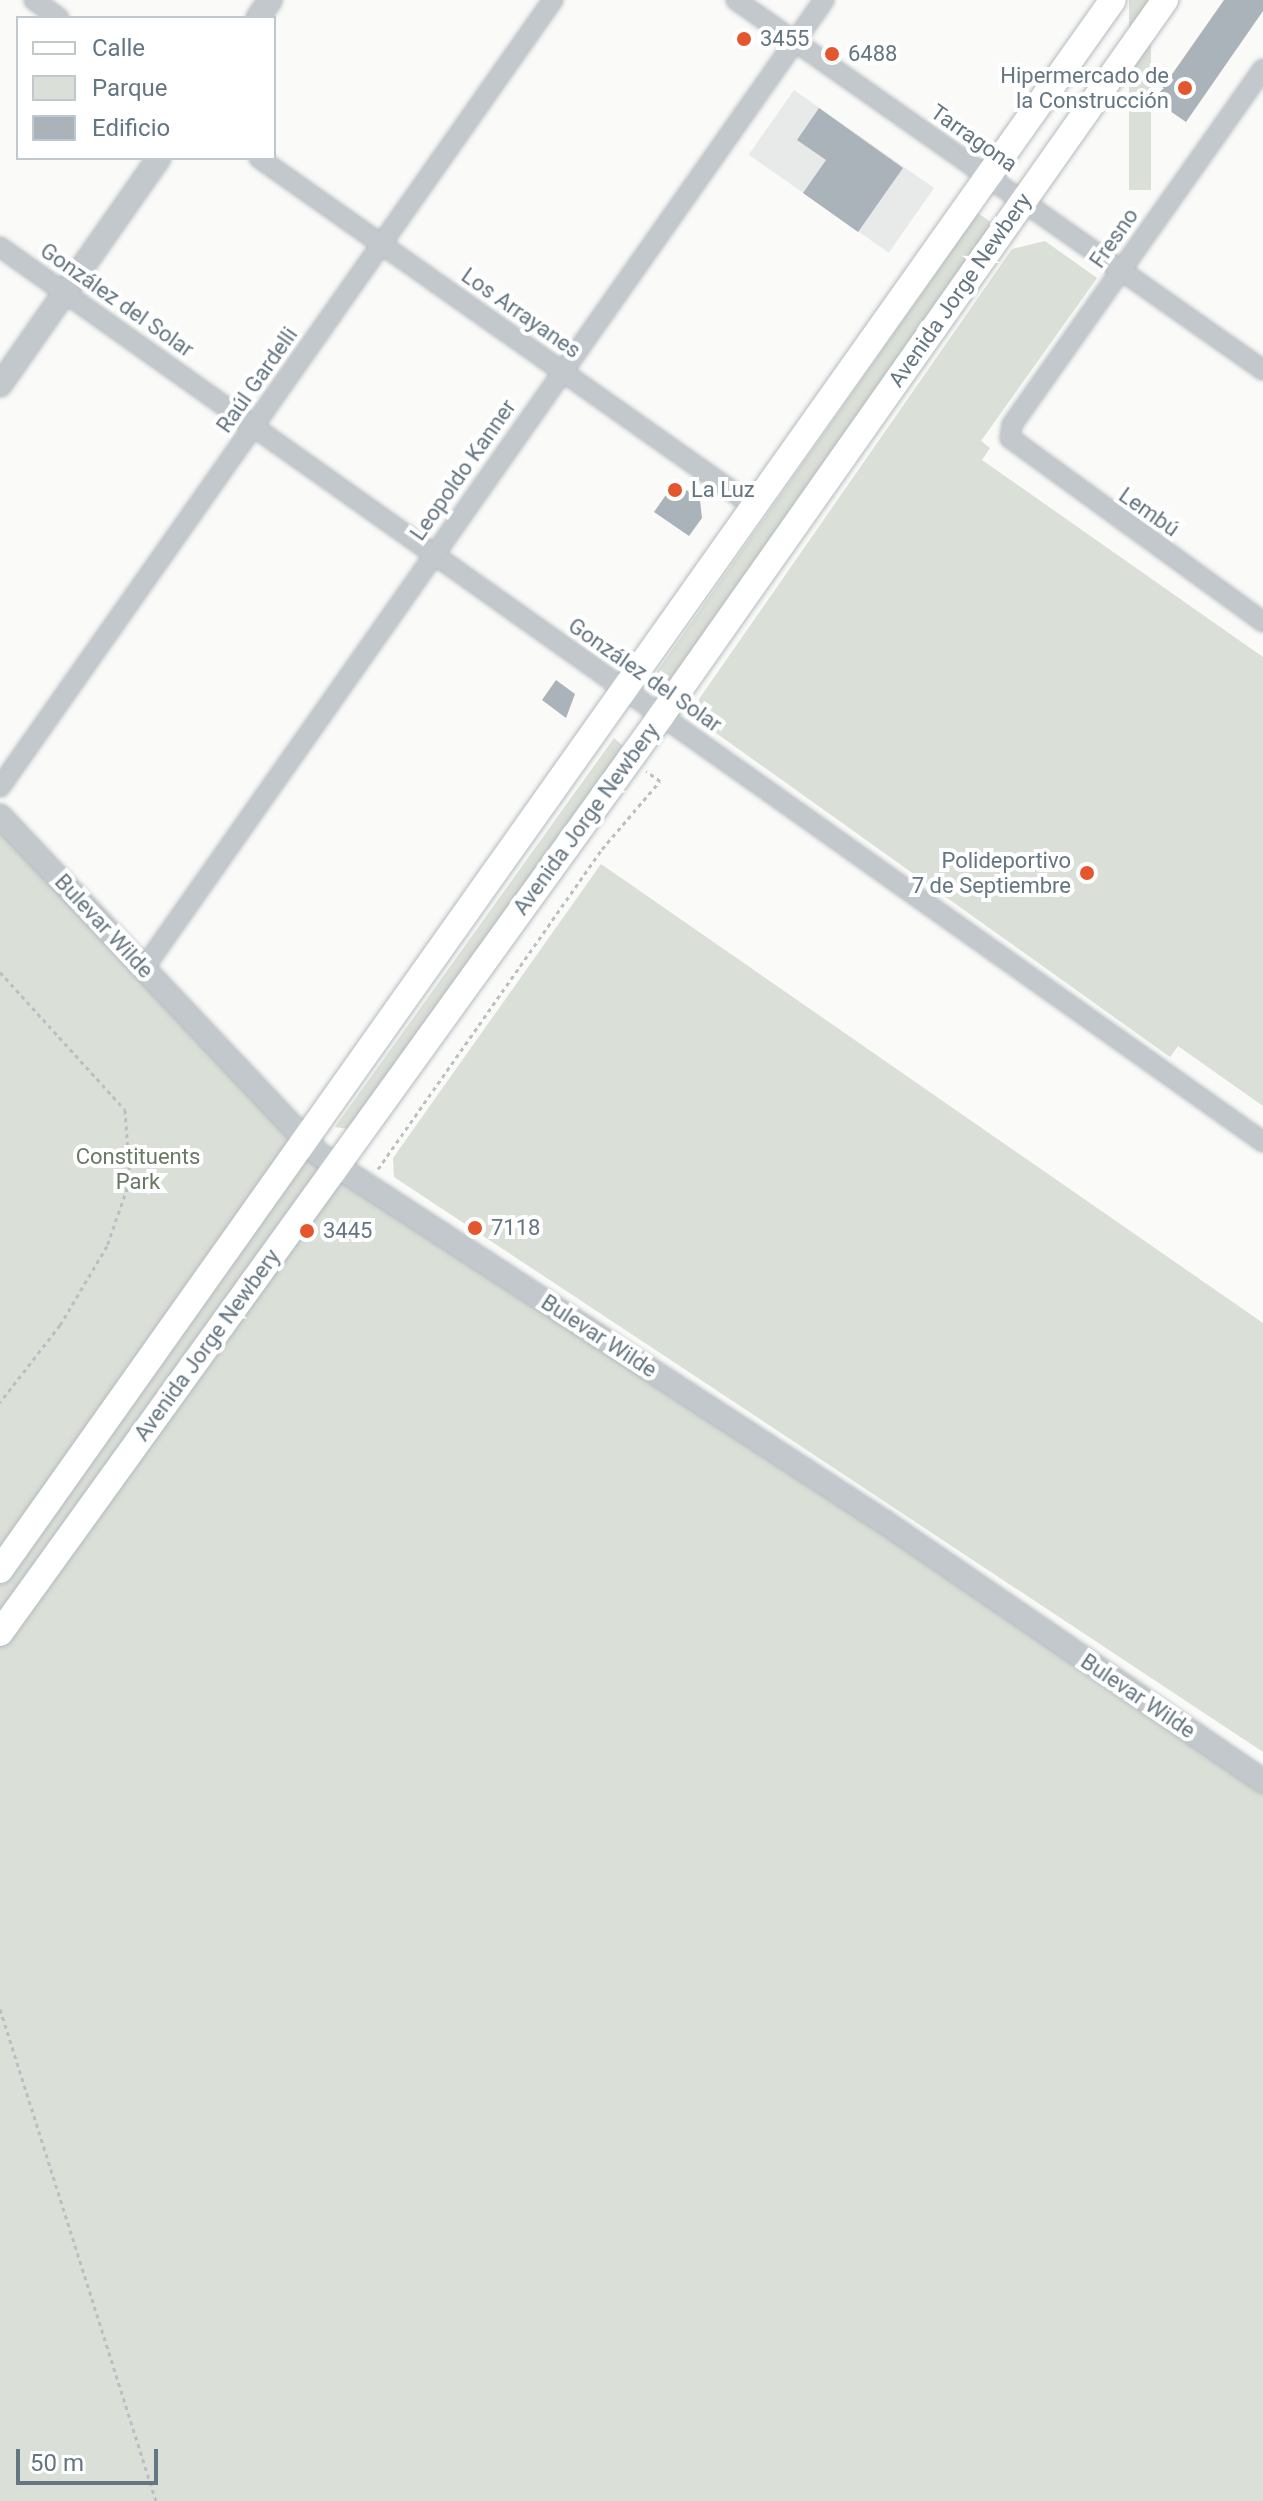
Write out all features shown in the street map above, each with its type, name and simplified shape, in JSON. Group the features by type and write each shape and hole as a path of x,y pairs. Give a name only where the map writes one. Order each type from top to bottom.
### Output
{"main road":[{"name":"Avenida Jorge Newbery","path":"0,1570 626,692 1113,0"},
{"name":"Avenida Jorge Newbery","path":"0,1633 661,716 1165,0"}],"street":[{"path":"34,0 56,16"},
{"name":"Raúl Gardelli","path":"0,787 553,0"},
{"name":"Tarragona","path":"736,0 1263,370"},
{"name":"Leopoldo Kanner","path":"144,968 824,0"},
{"name":"Fresno","path":"1010,438 1012,425 1263,69"},
{"path":"0,385 158,160"},
{"name":"Los Arrayanes","path":"262,160 756,508"},
{"name":"González del Solar","path":"0,247 1263,1142"},
{"name":"Lembú","path":"1010,438 1263,622"},
{"name":"Bulevar Wilde","path":"0,816 305,1141 337,1166 886,1523 1263,1781"}],"path":[{"name":"Avenida Jorge Newbery","path":"375,1174 602,849 660,781"},
{"path":"0,972 125,1110 130,1180 107,1246 60,1325 0,1402"},
{"path":"0,2009 156,2501"}],"shaded area":[{"path":"794,90 934,188 889,253 749,155"}],"green space":[{"path":"1129,0 1151,0 1151,190 1129,190"},
{"path":"978,213 994,224 672,683 657,672"},
{"name":"Polideportivo 7 de Septiembre","path":"1045,241 1097,278 981,441 990,448 982,460 1263,657 1263,1106 1178,1046 1170,1057 702,723 699,699 1012,249"},
{"path":"614,738 627,749 349,1129 335,1127"},
{"name":"Constituents Park","path":"0,816 305,1141 1263,1781 1263,2501 0,2501"},
{"path":"601,864 1263,1323 1263,1752 394,1177 393,1158"}],"building":[{"path":"1224,0 1263,0 1263,11 1186,122 1154,100"},
{"path":"819,108 903,168 858,232 803,193 826,160 797,140"},
{"path":"675,482 700,500 702,518 689,536 654,512"},
{"path":"556,680 575,694 566,718 542,700"}],"place":[{"name":"3455","path":"744,39"},
{"name":"6488","path":"832,54"},
{"name":"Hipermercado de la Construcción","path":"1185,88"},
{"name":"La Luz","path":"675,490"},
{"name":"Polideportivo 7 de Septiembre","path":"1087,873"},
{"name":"7118","path":"475,1228"},
{"name":"3445","path":"307,1231"}]}
